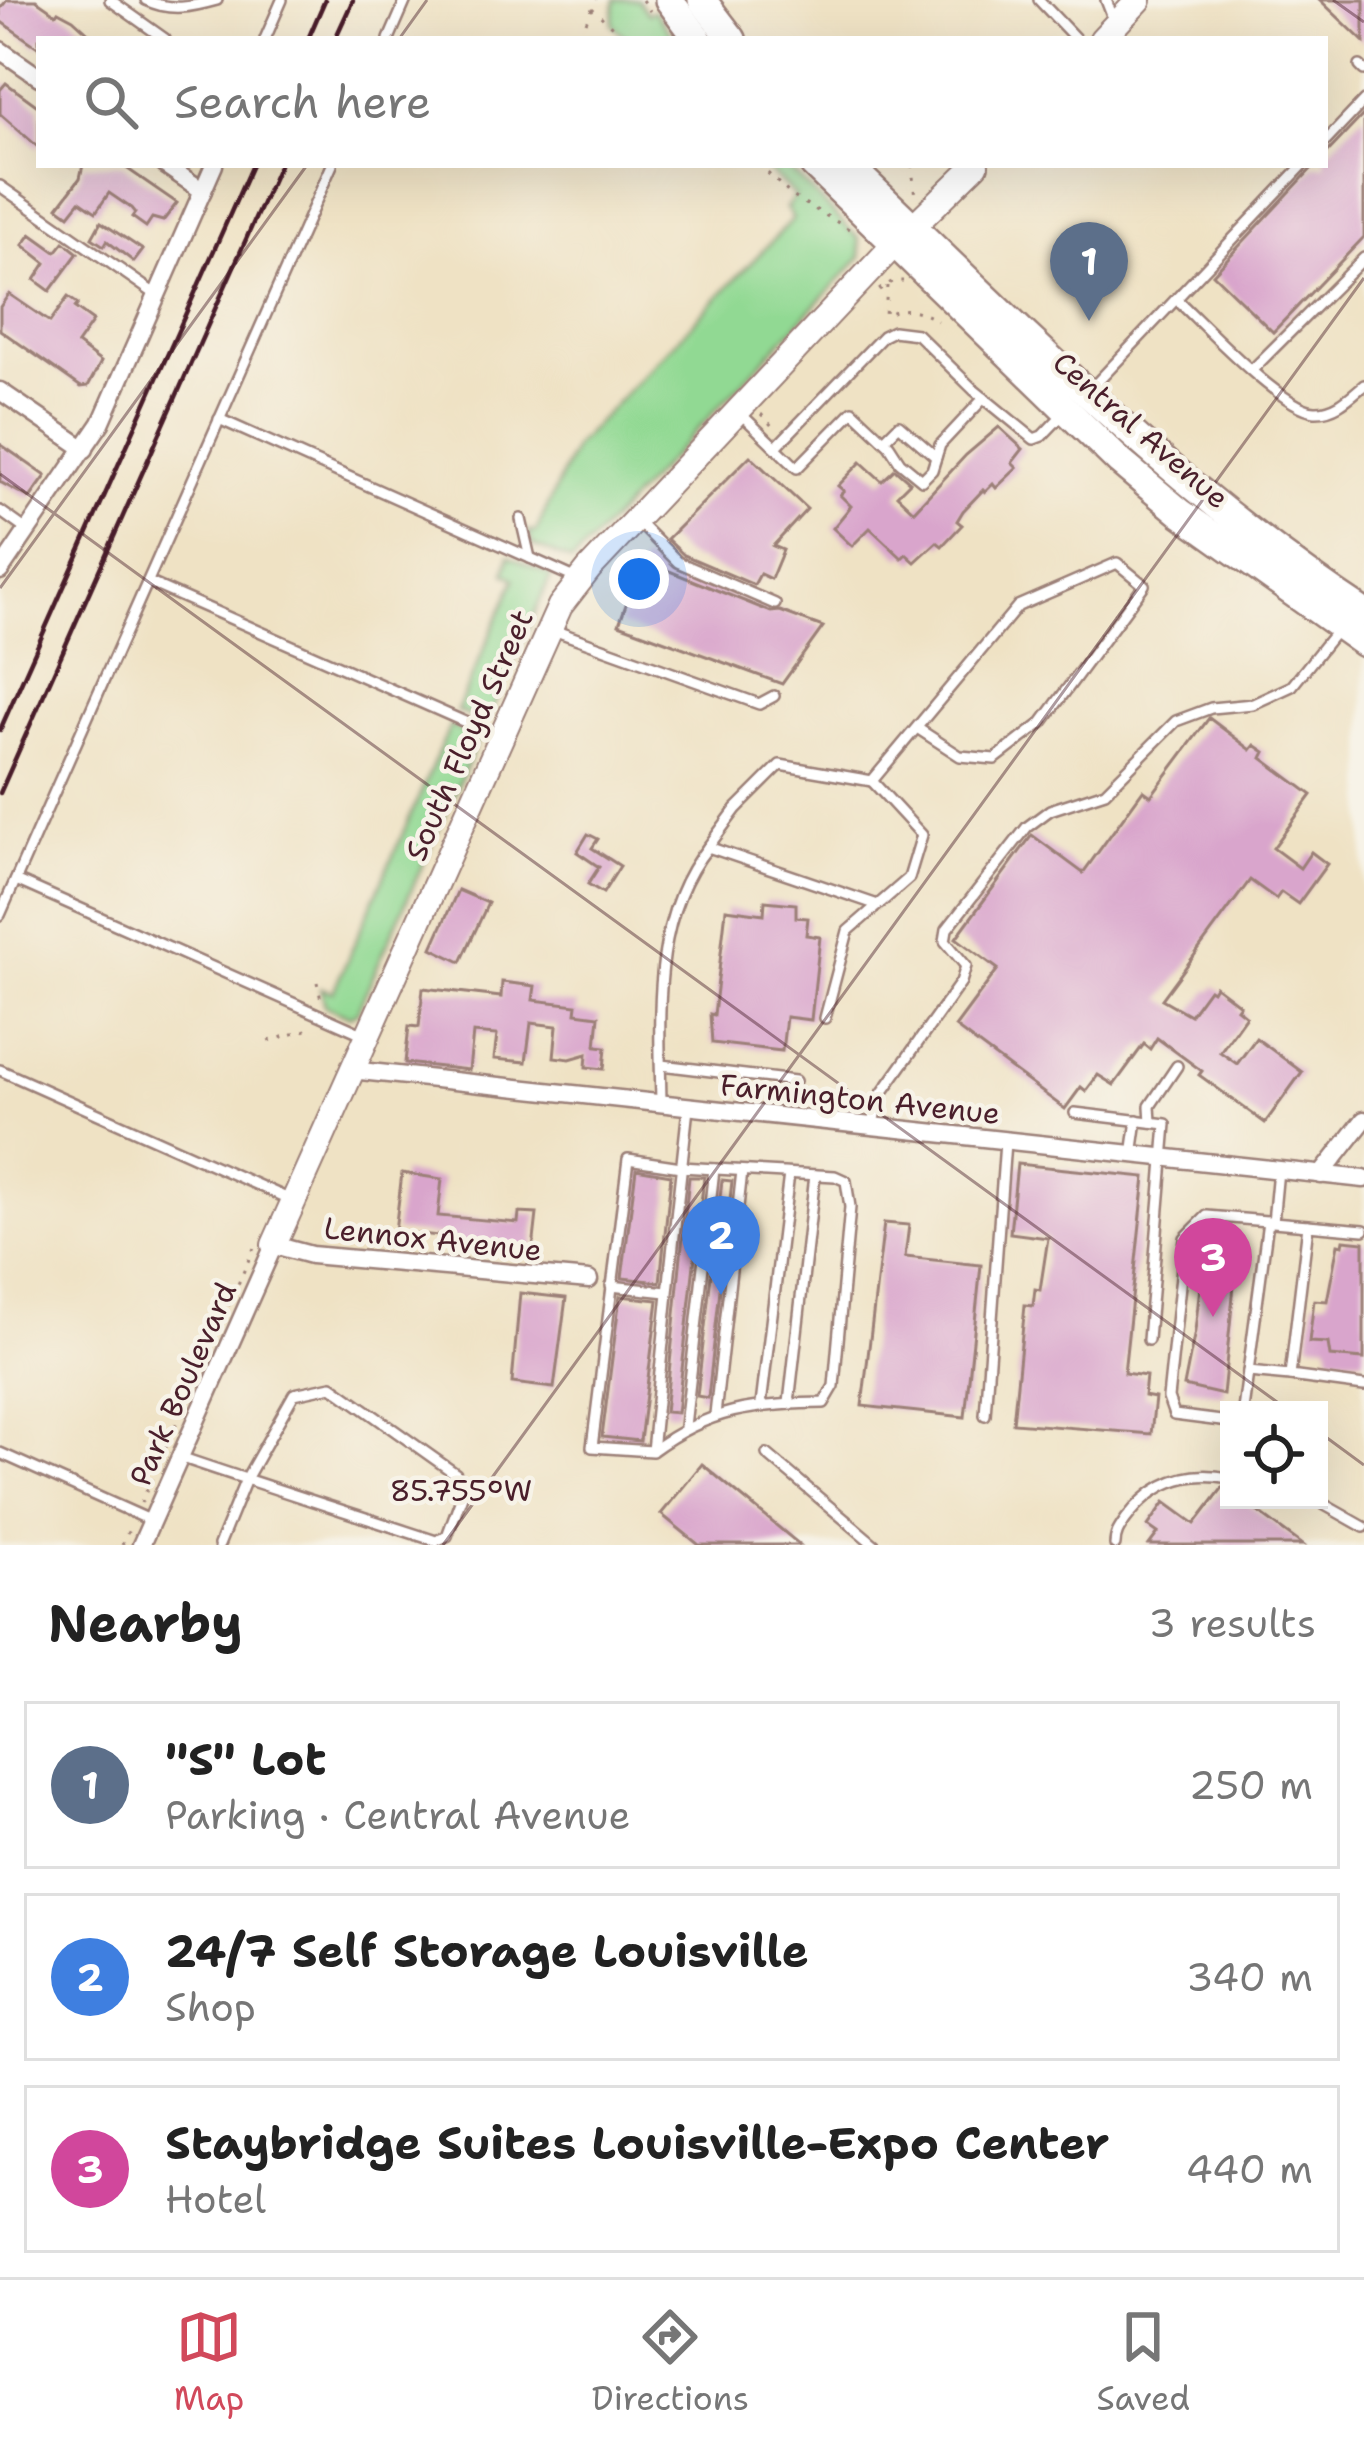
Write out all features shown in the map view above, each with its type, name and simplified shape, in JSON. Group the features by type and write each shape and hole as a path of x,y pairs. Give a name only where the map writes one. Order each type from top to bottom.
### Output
{"main road":[{"path":"702,0 731,36"},
{"path":"658,4 695,36"},
{"path":"819,168 908,224"},
{"path":"851,168 908,224"},
{"name":"Central Avenue","path":"908,224 1181,513 1355,609 1364,643"}],"street":[{"path":"1109,32 1139,0"},
{"path":"0,50 36,75"},
{"path":"169,168 203,191"},
{"path":"0,572 101,423 213,168"},
{"name":"South Floyd Street","path":"266,1242 294,1201 548,628 580,580 750,412 908,224 973,168"},
{"path":"0,391 85,449"},
{"name":"Farmington Avenue","path":"352,1070 1364,1179"},
{"path":"1321,1174 1364,1120"},
{"name":"Lennox Avenue","path":"266,1242 310,1255 589,1280"},
{"name":"Park Boulevard","path":"141,1545 266,1242"}],"lane":[{"path":"110,0 161,36"},
{"path":"146,0 185,8 217,0"},
{"path":"266,36 282,0"},
{"path":"390,36 406,0"},
{"path":"1039,0 1073,36"},
{"path":"1106,0 1109,32"},
{"path":"1328,139 1364,101"},
{"path":"0,915 331,168"},
{"path":"776,447 893,331 917,334 1034,439 1042,436 1300,168"},
{"path":"0,186 158,296"},
{"path":"1252,370 1364,259"},
{"path":"1176,299 1278,394 1299,407 1318,411 1337,406 1364,385"},
{"path":"831,391 922,480 932,470 940,445 984,398"},
{"path":"750,412 797,468 853,411"},
{"path":"219,419 580,580"},
{"path":"884,440 899,425 936,457"},
{"path":"0,511 28,531"},
{"path":"520,519 530,558"},
{"path":"636,520 678,562 775,604"},
{"path":"872,782 916,728 1018,606 1117,562 1144,585 1042,723 995,759 960,756 916,728"},
{"path":"148,582 499,737"},
{"path":"872,1127 880,1096 961,982 966,966 945,940 946,929 1027,827 1050,810 1105,792 1176,721 1211,708 1253,704 1292,686 1355,609"},
{"path":"548,628 759,704 774,696"},
{"path":"661,1105 658,994 665,949 688,872 736,809 780,765 872,782 922,835 909,878 848,931 825,1018"},
{"path":"708,847 875,904"},
{"path":"16,880 320,1011 367,1036"},
{"path":"661,1065 795,1081"},
{"path":"1151,1122 1150,1106 1177,1066"},
{"path":"0,1070 294,1201"},
{"path":"652,1451 688,1108"},
{"path":"1075,1113 1166,1124 1148,1340"},
{"path":"1132,1155 1137,1120"},
{"path":"985,1415 1005,1142"},
{"path":"628,1159 714,1169 835,1176 850,1188 834,1386 824,1402 761,1405 715,1415 685,1427 652,1451 592,1447 625,1163 628,1159"},
{"path":"685,1427 714,1169"},
{"path":"1245,1401 1278,1170"},
{"path":"715,1415 742,1171"},
{"path":"761,1405 789,1174"},
{"path":"790,1403 815,1175"},
{"path":"1220,1421 1174,1415 1168,1398 1185,1238 1207,1216 1364,1230"},
{"path":"1290,1376 1308,1225"},
{"path":"610,1286 668,1292"},
{"path":"1248,1372 1364,1386"},
{"path":"180,1457 246,1479 436,1541 447,1537 464,1490 456,1474 332,1386 295,1394 246,1479 219,1545"},
{"path":"0,1454 152,1521"},
{"path":"767,1454 875,1545"},
{"path":"1115,1545 1117,1531 1137,1504 1160,1485 1186,1475 1220,1477"},
{"path":"1328,1507 1364,1527"}],"path":[{"path":"586,22 596,0"},
{"path":"642,0 658,4"},
{"path":"592,8 622,36"},
{"path":"762,168 792,196 858,232 844,218"},
{"path":"908,224 912,168"},
{"path":"904,183 913,173"},
{"path":"869,300 887,284 898,280 909,284"},
{"path":"887,284 885,315 909,309 937,321"},
{"path":"750,412 778,432"},
{"path":"269,1041 313,1029 320,1011 316,982"},
{"path":"140,1505 266,1242"},
{"path":"122,1545 131,1524"}],"green space":[{"path":"615,0 638,0 648,14 654,10 673,36 625,36 613,25"},
{"path":"765,168 788,168 859,239 861,257 572,562 533,545 528,532 536,532 575,446 793,219 786,208 795,196"},
{"path":"509,556 551,576 483,722 457,711 515,579 505,573"},
{"path":"450,726 478,740 357,1012 349,1016 325,1006 321,988 333,992"}],"building":[{"path":"7,0 36,0 73,19 92,36 36,36 36,46 0,21 0,9"},
{"path":"1320,0 1364,0 1364,42"},
{"path":"6,83 36,105 36,145 0,114 0,90"},
{"path":"1364,114 1364,237 1273,332 1213,274 1312,168 1328,168 1328,152"},
{"path":"82,168 126,168 177,203 163,221 152,218 146,227 132,217 131,208 109,193 96,212 80,201 69,215 58,207"},
{"path":"101,222 143,250 134,262 107,241 104,246 92,238"},
{"path":"31,234 56,252 64,242 78,253 50,291 35,280 46,263 23,245"},
{"path":"9,294 50,322 68,297 93,321 77,344 101,362 88,386 81,387 0,330 0,307"},
{"path":"999,427 1023,449 1012,463 1017,468 996,488 993,484 983,490 957,521 962,525 942,546 937,542 915,562 906,554 902,558 870,528 852,546 833,528 851,506 838,486 861,462 882,481 895,469 910,482 897,495 914,511"},
{"path":"0,444 46,476 30,498 0,482"},
{"path":"750,456 807,509 773,546 783,550 771,579 760,574 754,585 684,555 667,539"},
{"path":"642,560 771,612 823,627 782,684 619,624"},
{"path":"1209,718 1251,750 1255,745 1265,752 1262,758 1312,795 1273,848 1300,868 1311,852 1327,864 1298,904 1281,892 1276,899 1250,880 1162,999 1190,1015 1215,986 1240,1005 1237,1009 1246,1016 1220,1052 1237,1064 1256,1038 1302,1072 1265,1123 1157,1038 1150,1049 1144,1044 1114,1085 1098,1075 1086,1091 1081,1087 1065,1109 955,1027 998,969 956,938 1032,835 1083,873 1143,790 1151,796"},
{"path":"588,834 598,839 592,848 620,866 603,893 588,884 599,867 577,852"},
{"path":"458,890 488,903 461,962 432,948"},
{"path":"765,901 796,904 796,917 808,918 806,935 820,937 811,1020 786,1017 782,1051 712,1043 710,1014 714,1015 726,909 764,914"},
{"path":"502,982 535,986 533,1000 577,1005 576,1013 599,1016 596,1046 606,1047 604,1069 586,1067 587,1054 554,1057 557,1026 531,1023 526,1062 494,1059 497,1035 473,1033 469,1070 405,1063 409,1026 419,1027 423,988 501,997"},
{"path":"1017,1164 1145,1177 1124,1373 1146,1376 1144,1396 1155,1398 1151,1434 1013,1423 1025,1305 1033,1306 1035,1289 1040,1290 1048,1238 1010,1233"},
{"path":"636,1169 671,1175 660,1282 622,1278"},
{"path":"402,1173 442,1179 438,1216 518,1223 519,1213 537,1214 533,1249 395,1231"},
{"path":"689,1177 704,1177 677,1413 665,1412"},
{"path":"722,1180 732,1181 708,1398 697,1396"},
{"path":"884,1223 909,1225 905,1257 981,1265 965,1417 862,1406"},
{"path":"1344,1240 1364,1242 1364,1359 1330,1356 1328,1343 1309,1342 1314,1300 1327,1301 1338,1244 1343,1245"},
{"path":"1205,1243 1238,1246 1223,1395 1184,1386"},
{"path":"520,1293 566,1298 554,1388 512,1383"},
{"path":"620,1296 658,1300 640,1441 602,1437"},
{"path":"702,1464 800,1545 699,1545 661,1514"},
{"path":"1220,1491 1220,1509 1254,1509 1303,1545 1149,1545 1158,1533 1148,1526 1165,1502 1195,1524"}],"railway":[{"path":"309,36 325,0"},
{"path":"336,36 353,0"},
{"path":"0,730 251,168"},
{"path":"0,793 278,168"}],"place":[{"name":"\"S\" Lot","path":"1089,321"},
{"name":"24/7 Self Storage Louisville","path":"721,1295"},
{"name":"Staybridge Suites Louisville-Expo Center","path":"1213,1317"}]}
